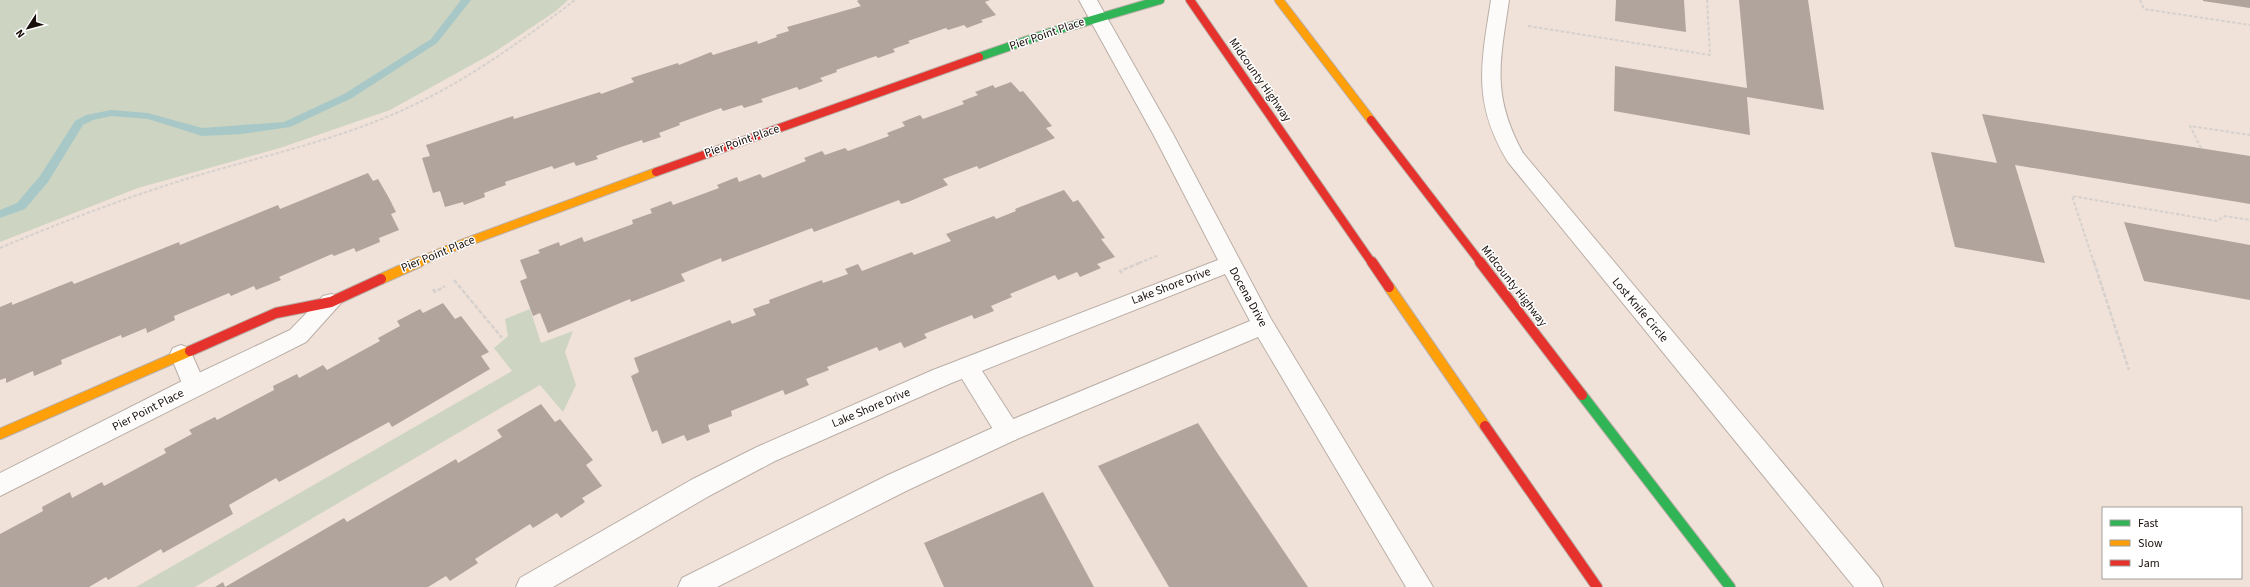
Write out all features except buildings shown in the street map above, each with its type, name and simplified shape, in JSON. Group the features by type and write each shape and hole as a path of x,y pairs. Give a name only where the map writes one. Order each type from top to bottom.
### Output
{"main road":[{"name":"Pier Point Place","path":"0,434 276,313 331,302 434,255 1093,8 1160,0"},
{"name":"Midcounty Highway","path":"1190,0 1597,587"},
{"name":"Midcounty Highway","path":"1278,0 1730,587"}],"street":[{"name":"Docena Drive","path":"1093,8 1163,134 1263,326 1420,587"},
{"name":"Lost Knife Circle","path":"1498,10 1492,63 1494,110 1501,132 1516,157 1870,587"},
{"name":"Lake Shore Drive","path":"529,587 700,488 766,454 967,367 1230,264"},
{"name":"Pier Point Place","path":"0,485 194,386 298,336 331,302"},
{"path":"691,587 854,503 1008,432 1263,326"},
{"path":"181,354 194,386"},
{"path":"967,367 1008,432"}],"path":[{"path":"0,248 86,212 143,192 292,148 378,120 418,102 512,46 575,0"},
{"path":"1498,10 1710,55 1707,0"},
{"path":"2140,0 2144,9 2250,25"},
{"path":"2201,148 2190,126 2250,135"},
{"path":"2129,370 2072,196 2217,221 2225,216 2250,220"},
{"path":"434,255 502,338"}],"green space":[{"path":"0,0 568,0 556,11 493,53 390,110 280,148 138,188 0,242"},
{"path":"530,309 541,343 573,331 565,352 576,385 563,412 540,385 195,587 136,587 512,371 494,348 508,336 505,319"}],"waterway":[{"path":"0,214 21,206 44,179 79,123 90,117 111,113 148,116 202,132 242,130 286,125 348,96 434,41 466,0"}],"traffic: fast":[{"path":"979,57 1051,32 1160,0"},
{"path":"1582,395 1730,587"}],"traffic: slow":[{"path":"1279,0 1371,120"},
{"path":"381,279 451,248 656,172"},
{"path":"1389,287 1485,426"},
{"path":"0,434 190,351"}],"traffic: jam":[{"path":"1190,0 1389,287"},
{"path":"656,172 979,57"},
{"path":"1371,120 1582,395"},
{"path":"190,351 276,313 331,302 381,279"},
{"path":"1485,426 1597,587"}]}
